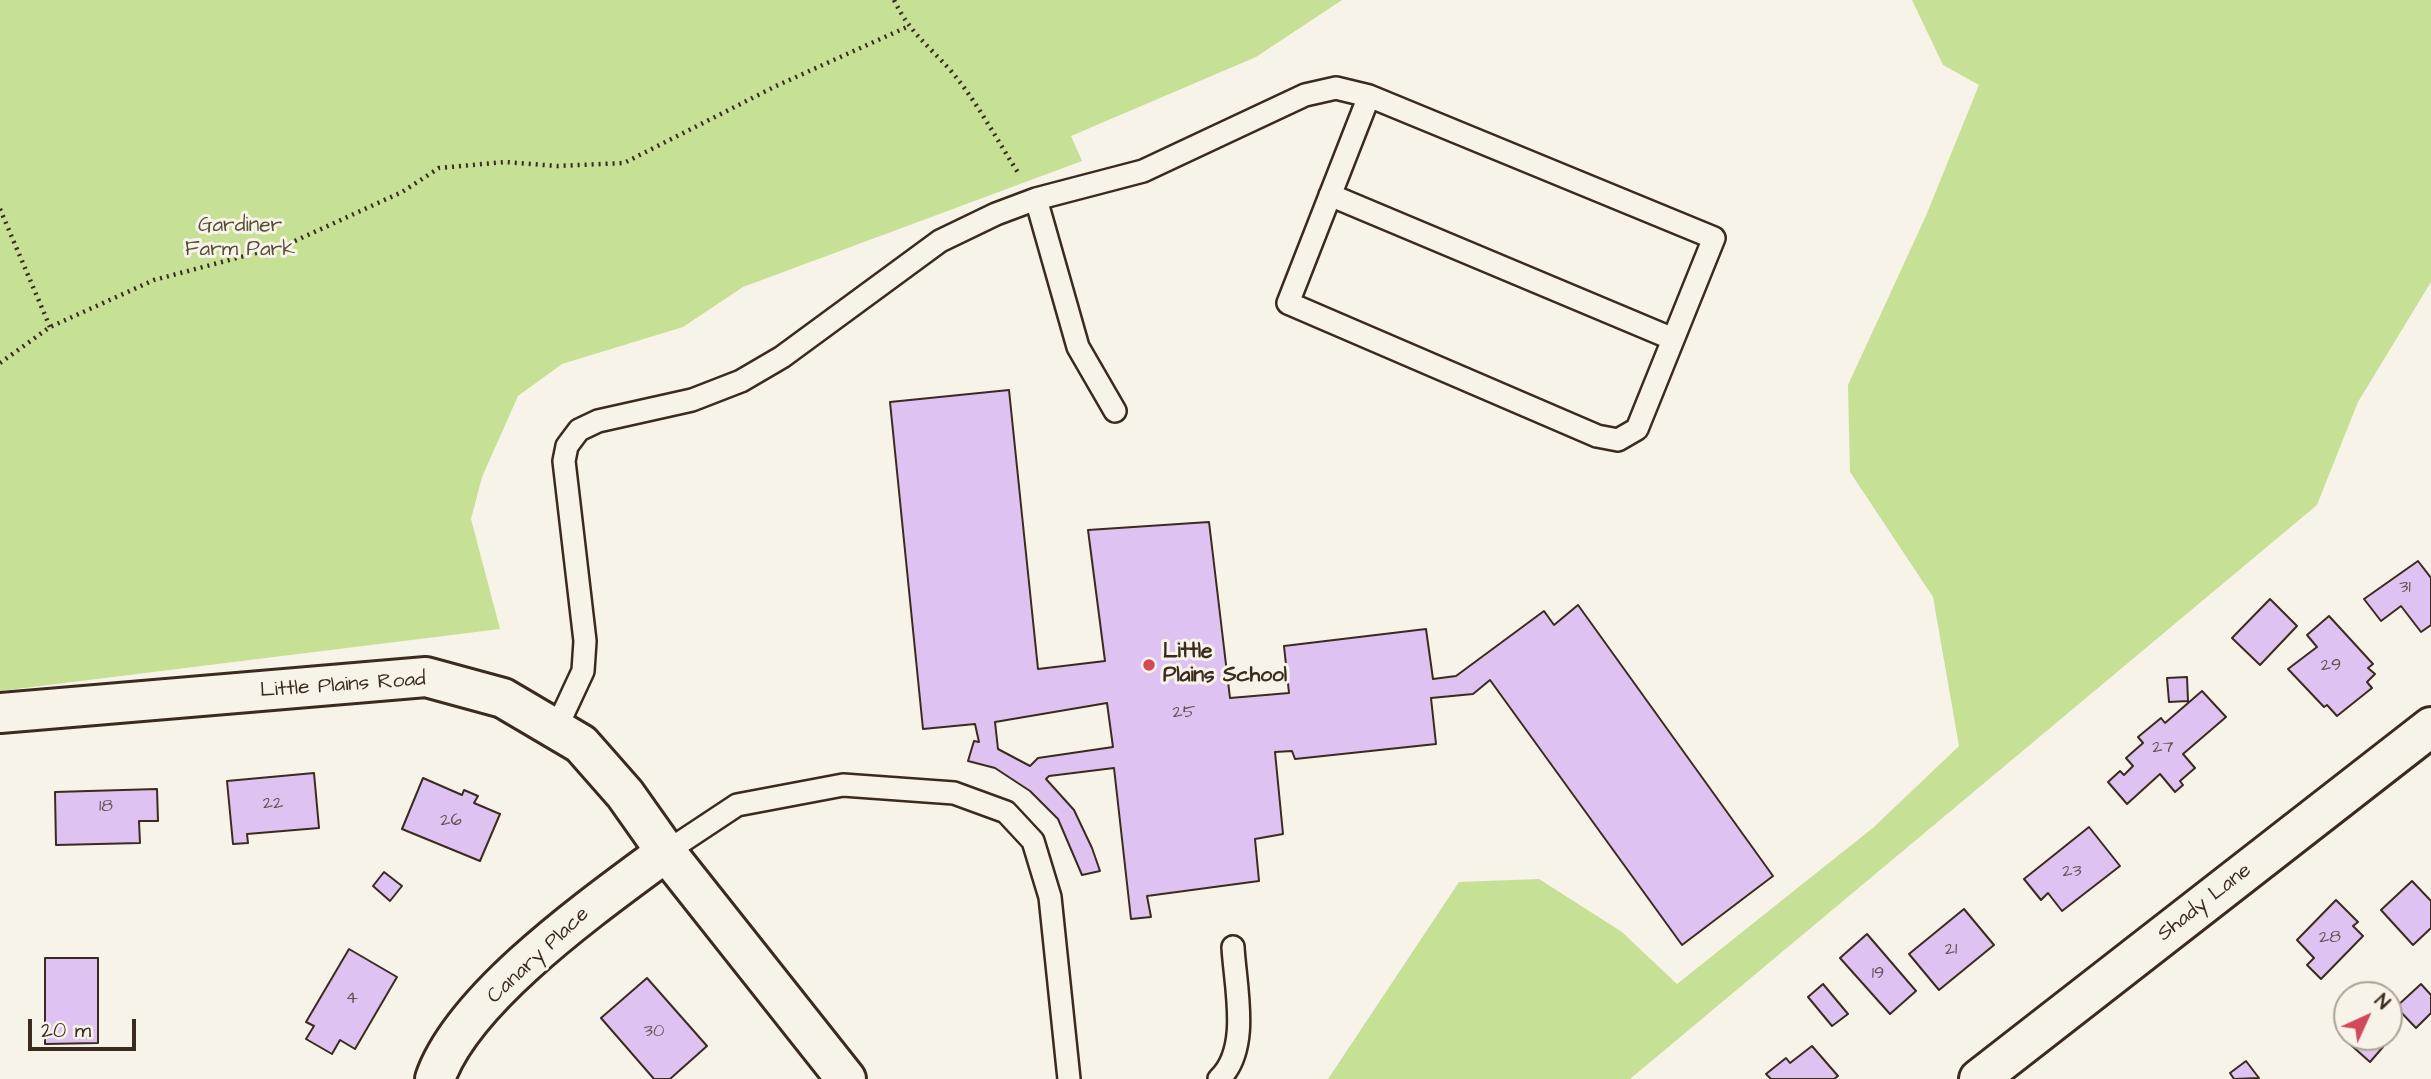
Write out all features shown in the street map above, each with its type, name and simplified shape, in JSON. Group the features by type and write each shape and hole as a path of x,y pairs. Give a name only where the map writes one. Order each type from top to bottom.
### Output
{"street":[{"name":"Little Plains Road","path":"0,713 426,677 503,698 581,744 625,794 666,852 846,1079"},
{"name":"Shady Lane","path":"1979,1079 2431,726"},
{"name":"Canary Place","path":"435,1079 443,1055 497,992 568,925 666,852"}],"lane":[{"path":"556,729 583,671 583,612 564,461 567,446 579,430 598,421 692,400 741,381 782,357 940,241 1036,199 1143,171 1305,94 1336,88 1369,96 1714,237 1637,429 1618,440 1597,436 1288,303 1369,96"},
{"path":"1330,195 1673,339"},
{"path":"1036,199 1078,347 1115,411"},
{"path":"666,852 737,805 843,785 954,793 1006,812 1032,841 1050,897 1069,1079"},
{"path":"1219,1079 1229,1070 1238,1033 1233,947"}],"path":[{"path":"894,0 907,27 951,71 990,122 1004,151 1036,199"},
{"path":"0,363 50,327 154,280 286,245 402,192 439,168 505,162 557,166 624,163 739,103 907,27"},
{"path":"0,209 50,327"}],"green space":[{"name":"Gardiner Farm Park","path":"0,0 1342,0 1256,57 1071,136 1082,161 743,287 683,327 562,364 518,396 482,477 471,519 500,629 0,691"},
{"path":"1912,0 2431,0 2431,282 2358,402 2317,505 1630,1079 1328,1079 1459,882 1539,879 1622,932 1677,984 1874,827 1959,746 1933,597 1850,472 1848,385 1925,218 1979,85 1943,65"}],"building":[{"name":"Little Plains School","path":"1009,390 1038,669 1105,661 1088,530 1209,522 1230,698 1289,693 1284,646 1426,629 1433,679 1456,676 1544,611 1554,625 1578,605 1773,876 1682,945 1490,680 1473,694 1431,698 1436,744 1295,759 1292,751 1275,752 1283,834 1255,839 1259,881 1147,896 1151,917 1131,919 1114,768 1049,776 1046,779 1074,810 1092,848 1100,871 1082,875 1058,819 1030,791 995,768 968,761 974,741 979,742 975,724 923,729 890,402","holes":["1107,703 1113,747 1038,758 1030,766 998,749 995,722"]},
{"path":"2418,561 2431,578 2431,625 2421,632 2401,606 2381,621 2364,599"},
{"path":"2270,599 2297,626 2260,665 2232,638"},
{"path":"2329,616 2373,664 2368,668 2375,674 2367,682 2372,688 2337,716 2327,705 2324,707 2288,669 2317,647 2307,635"},
{"path":"2187,677 2188,701 2169,702 2167,678"},
{"path":"2202,691 2226,717 2183,754 2195,768 2180,781 2183,785 2175,792 2160,774 2127,804 2108,782 2120,771 2124,775 2133,766 2126,758 2143,743 2138,737 2161,718 2165,723"},
{"path":"314,773 319,828 247,834 248,843 233,844 227,781"},
{"path":"423,778 462,795 464,790 478,796 474,803 500,814 480,861 402,829"},
{"path":"157,789 158,821 139,821 140,843 56,845 55,792"},
{"path":"2089,827 2120,866 2062,911 2048,893 2041,900 2024,879"},
{"path":"384,872 402,886 390,901 373,886"},
{"path":"2412,881 2431,901 2431,928 2413,945 2381,910"},
{"path":"2336,900 2358,922 2353,926 2363,936 2321,979 2307,965 2314,958 2297,940"},
{"path":"1964,909 1994,945 1939,990 1909,954"},
{"path":"1867,934 1916,991 1890,1014 1840,958"},
{"path":"349,949 397,977 355,1049 340,1040 332,1054 306,1039 314,1026 306,1022"},
{"path":"45,958 98,958 98,1043 45,1044"},
{"path":"647,978 707,1046 670,1079 654,1079 601,1018"},
{"path":"1823,984 1848,1014 1832,1026 1808,997"},
{"path":"2421,984 2431,995 2431,1013 2416,1028 2403,1014 2403,1001"},
{"path":"1812,1046 1838,1076 1834,1079 1771,1079 1766,1074 1786,1058 1790,1063"},
{"path":"2358,1051 2380,1051 2370,1062"},
{"path":"2246,1061 2259,1078 2234,1079 2230,1073"}],"place":[{"name":"Little Plains School","path":"1149,665"}]}
